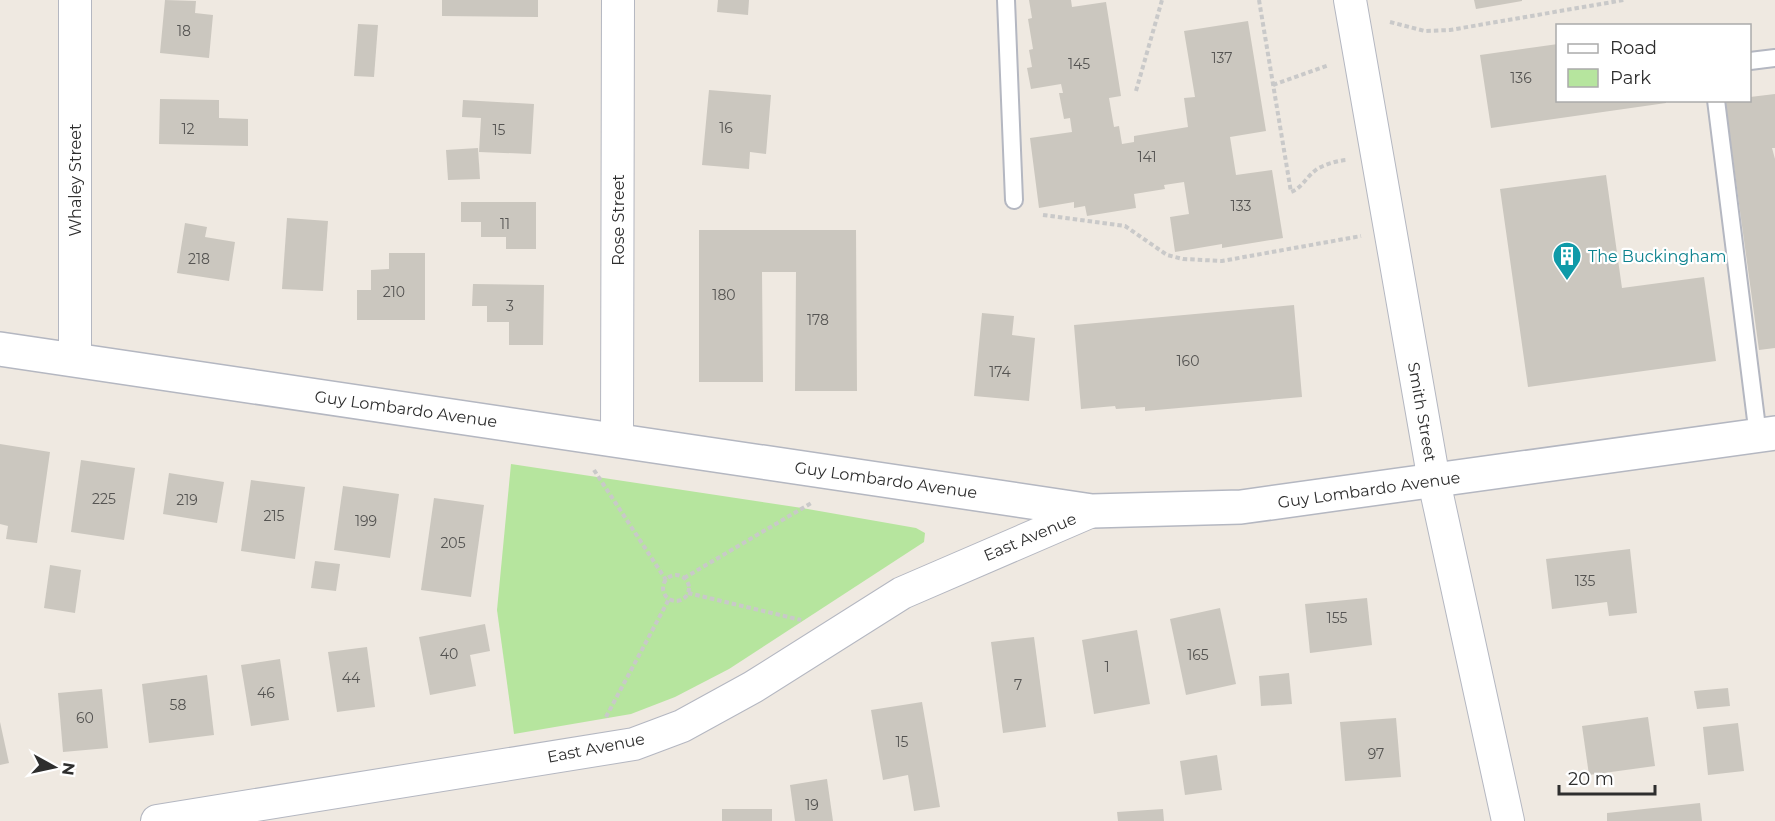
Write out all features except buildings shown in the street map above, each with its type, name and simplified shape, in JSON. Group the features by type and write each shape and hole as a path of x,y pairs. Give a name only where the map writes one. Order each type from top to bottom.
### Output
{"street":[{"name":"Whaley Street","path":"75,0 75,360"},
{"name":"Rose Street","path":"617,440 618,0"},
{"name":"Smith Street","path":"1350,0 1434,481 1508,821"},
{"name":"Guy Lombardo Avenue","path":"0,349 1092,511 1241,507 1767,434"},
{"name":"East Avenue","path":"157,821 634,744 682,726 753,687 902,593 1092,511"}],"lane":[{"path":"1006,0 1014,200"},
{"path":"1751,61 1775,58"},
{"path":"1716,102 1767,434"}],"path":[{"path":"1136,91 1162,0"},
{"path":"1259,0 1291,192 1300,187 1317,169 1337,161"},
{"path":"1390,22 1425,31 1449,30 1624,0"},
{"path":"1273,85 1321,67"},
{"path":"1043,215 1125,226 1167,255 1183,259 1222,261 1362,236"},
{"path":"570,433 666,580"},
{"path":"684,578 859,476"},
{"path":"672,575 684,578 689,585 688,593 678,601 669,599 664,592 666,580 672,575"},
{"path":"688,593 844,630"},
{"path":"587,752 669,599"}],"green space":[{"path":"511,464 802,508 916,528 925,533 924,542 729,669 675,697 631,714 514,734 497,610"}],"place":[{"name":"The Buckingham","path":"1567,282"}]}
